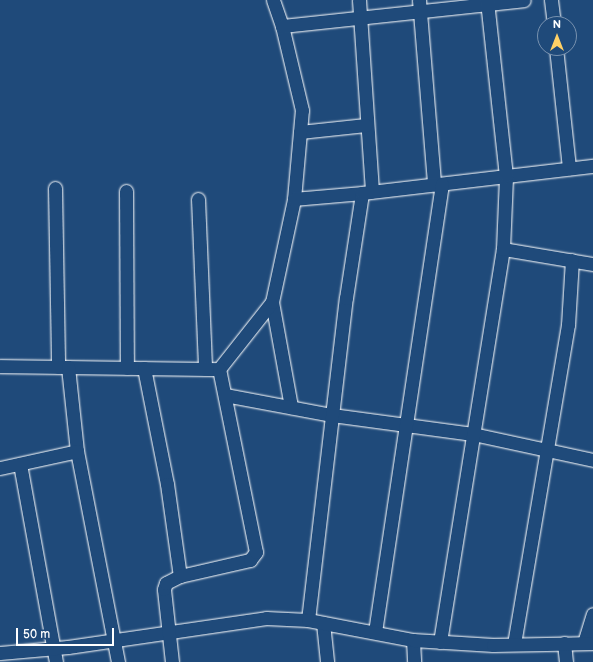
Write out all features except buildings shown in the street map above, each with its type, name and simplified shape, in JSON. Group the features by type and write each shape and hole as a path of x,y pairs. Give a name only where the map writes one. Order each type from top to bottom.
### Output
{"street":[{"path":"273,0 282,26 302,110 294,199 272,302 291,407"},
{"path":"308,620 332,415 367,192 366,125 359,0"},
{"path":"282,26 359,17 420,5 524,0"},
{"path":"551,0 553,16"},
{"path":"440,642 503,249 506,176 487,2"},
{"path":"375,632 407,426 438,184 420,5"},
{"path":"557,56 569,168"},
{"path":"300,132 366,125"},
{"path":"294,199 593,166"},
{"path":"55,188 63,367 77,451 118,662"},
{"path":"126,191 127,368"},
{"path":"198,199 205,369"},
{"path":"503,249 593,264"},
{"path":"514,644 568,325 572,260"},
{"path":"172,662 170,632 164,590 166,583 180,576 250,560 256,552 219,369 272,302"},
{"path":"0,366 219,369"},
{"path":"144,368 167,484 180,576"},
{"path":"224,395 332,415 473,434 593,460"},
{"path":"0,468 77,451"},
{"path":"20,464 56,662"},
{"path":"0,653 54,648 266,618 308,620 413,640 514,644 588,643 593,614"},
{"path":"323,623 327,662"},
{"path":"413,640 414,662"},
{"path":"564,643 566,662"}]}
